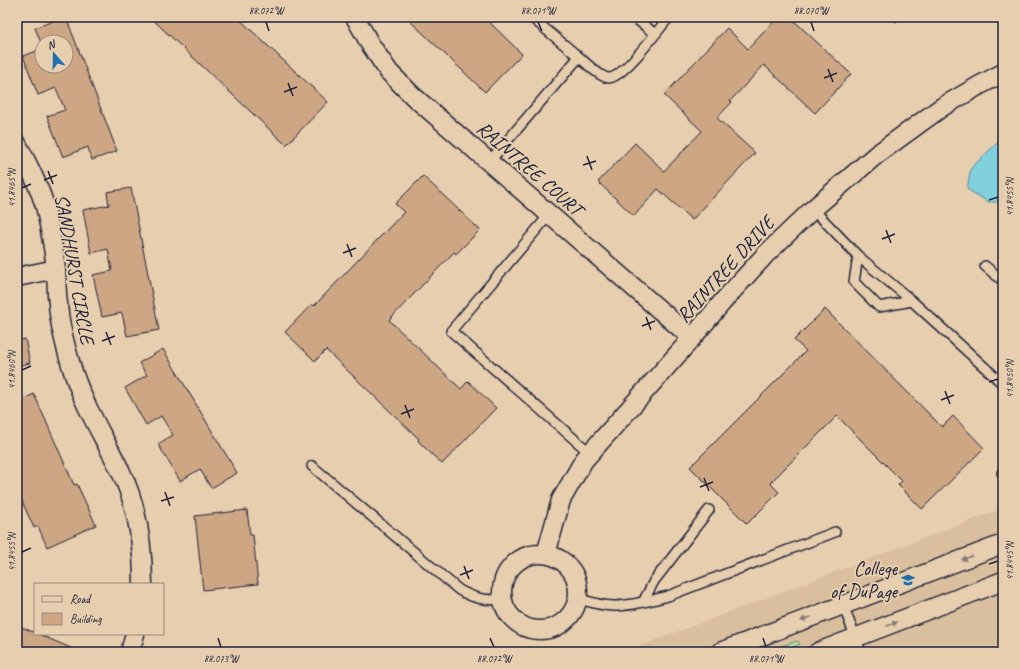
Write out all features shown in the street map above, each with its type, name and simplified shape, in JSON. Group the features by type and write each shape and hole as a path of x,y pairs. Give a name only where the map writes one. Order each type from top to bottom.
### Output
{"street":[{"name":"RAINTREE COURT","path":"355,17 370,44 389,72 413,96 692,338"},
{"name":"RAINTREE DRIVE","path":"546,554 561,500 584,460 766,254 813,209 876,155 942,107 1003,73"},
{"name":"SANDHURST CIRCLE","path":"17,144 30,168 46,209 56,270 58,304 62,329 72,367 88,410 122,473 133,504 140,531 143,556 143,583"},
{"path":"17,277 56,270"},
{"path":"720,652 1003,544"},
{"path":"534,554 546,554 557,558 567,565 574,575 577,586 577,598 573,610 564,620 553,627 540,630 527,628 516,622 507,612 502,600 502,588 505,576 512,565 522,558 534,554"},
{"path":"818,652 858,645 1003,581"},
{"path":"130,652 135,635"}],"lane":[{"path":"531,17 601,75 608,78 616,76 626,68 669,17"},
{"path":"634,17 655,34"},
{"path":"489,162 579,57"},
{"path":"813,209 858,256 912,301 1003,384"},
{"path":"549,214 451,331 590,453"},
{"path":"858,256 854,282 880,307 912,301"},
{"path":"985,266 1003,281"},
{"path":"312,466 459,590 471,597 483,600 502,600"},
{"path":"643,602 654,581 709,510"},
{"path":"577,598 590,603 615,606 643,602 668,596 835,532"},
{"path":"843,605 858,645"}],"shaded area":[{"name":"College of DuPage","path":"1003,508 1003,652 624,652"}],"green space":[{"path":"798,641 800,644 780,652 761,652"}],"water":[{"path":"1003,139 1003,202 988,202 967,189 971,168"}],"building":[{"path":"66,17 72,34 37,34 35,28"},
{"path":"150,17 237,17 328,102 286,145"},
{"path":"416,17 484,17 522,54 485,92 411,22"},
{"path":"778,17 790,17 851,74 815,113 764,65 730,101 732,102 717,118 755,153 692,220 658,189 634,216 598,182 635,143 664,171 702,131 664,95 727,28 748,49"},
{"path":"891,17 901,17 896,22"},
{"path":"74,38 117,151 92,160 88,147 63,157 47,116 65,110 56,88 38,95 23,56 34,52 34,74 74,74"},
{"path":"423,176 480,230 456,254 454,252 389,320 461,389 468,381 496,408 442,464 418,441 419,439 326,350 315,361 285,332 312,304 314,306 404,212 395,204"},
{"path":"131,188 159,330 127,336 122,313 102,317 93,275 112,271 108,249 91,253 83,210 109,205 107,192"},
{"path":"825,309 942,427 953,416 984,448 922,509 898,485 902,481 837,416 770,483 779,492 747,524 690,467 806,351 794,340"},
{"path":"25,339 30,363 17,366 17,341"},
{"path":"163,349 237,473 211,488 200,469 180,481 158,444 173,435 161,416 146,425 125,388 147,375 139,363"},
{"path":"34,394 74,485 77,484 96,525 47,547 38,526 34,528 17,490 17,402"},
{"path":"247,510 250,535 253,535 258,584 203,590 195,516"},
{"path":"19,626 34,632 34,635 40,635 71,648 69,652 17,652 17,632"}],"place":[{"name":"College of DuPage","path":"908,580"}]}
